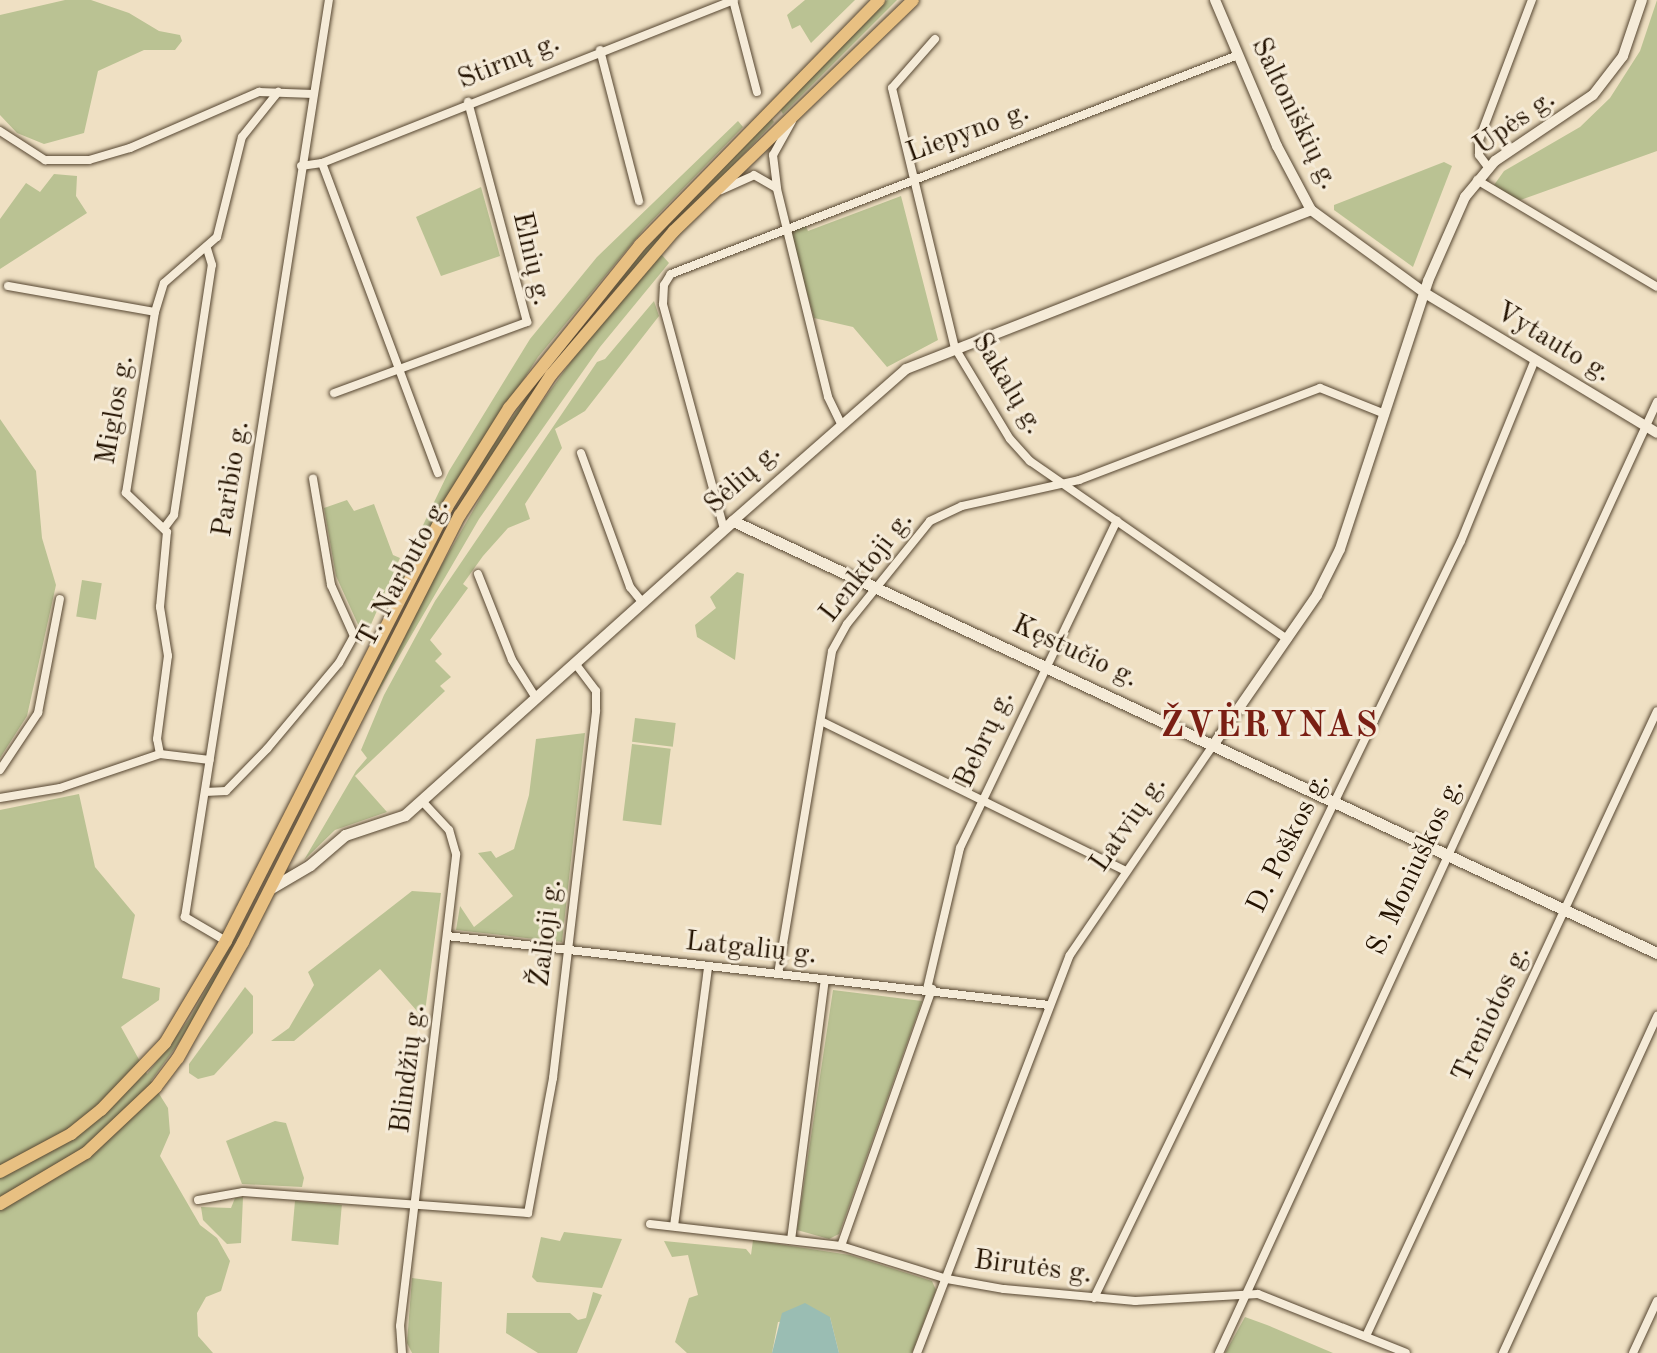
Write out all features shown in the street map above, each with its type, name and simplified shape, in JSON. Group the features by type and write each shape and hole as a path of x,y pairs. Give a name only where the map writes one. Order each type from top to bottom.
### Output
{"main road":[{"name":"T. Narbuto g.","path":"0,1172 71,1134 141,1073 180,1022 226,941 434,532 509,408 640,245 879,0"},
{"name":"T. Narbuto g.","path":"0,1204 86,1153 156,1087 200,1022 426,580 521,416 612,299 709,196 913,0"},
{"name":"Sėlių g.","path":"271,888 310,865 345,835 396,821 422,801 728,525"},
{"name":"Kęstučio g.","path":"728,525 877,586 1657,953"},
{"path":"250,894 271,888"}],"street":[{"name":"Paribio g.","path":"226,941 185,917 329,0"},
{"path":"734,0 757,92"},
{"name":"Stirnų g.","path":"301,166 322,163 468,102 734,0"},
{"name":"Saltoniškių g.","path":"1215,0 1311,210 1425,293"},
{"path":"1488,167 1479,155 1479,140 1532,0"},
{"name":"Upės g.","path":"1425,293 1458,209 1477,180 1488,167 1593,95 1623,56 1642,0"},
{"name":"Sakalų g.","path":"935,39 892,88 955,348 1018,449 1063,484 1287,639"},
{"path":"600,50 639,201"},
{"name":"Liepyno g.","path":"728,525 662,292 676,270 914,176 1238,55"},
{"path":"0,131 45,160 89,160 130,148 259,92 313,94"},
{"name":"Miglos g.","path":"165,527 126,493 155,312 164,283 207,249 221,229 242,137 278,92"},
{"name":"Elnių g.","path":"334,393 527,322 468,102"},
{"path":"798,109 773,155 777,189 828,397 841,424"},
{"path":"322,163 438,473"},
{"path":"709,196 754,175 777,189"},
{"path":"1477,180 1657,287"},
{"name":"Sėlių g.","path":"728,525 906,369 1311,210"},
{"path":"160,754 157,739 168,656 160,607 165,527 174,515 212,265 207,249"},
{"path":"8,286 155,312"},
{"name":"Vytauto g.","path":"1425,293 1657,433"},
{"name":"Latvių g.","path":"917,1353 1074,947 1287,639 1340,549 1425,293"},
{"name":"D. Poškos g.","path":"1094,1298 1461,541 1535,360"},
{"name":"Lenktoji g.","path":"778,974 836,642 877,586 940,514 1063,484 1320,388 1385,414"},
{"name":"S. Moniuškos g.","path":"1219,1353 1445,855 1657,402"},
{"path":"581,453 630,587 642,602"},
{"path":"205,792 226,791 267,749 339,663 354,636 331,585 313,479"},
{"name":"Bebrų g.","path":"841,1246 930,989 948,882 981,798 1117,521"},
{"path":"478,574 512,660 536,698"},
{"path":"0,770 38,713 60,599"},
{"name":"Žalioji g.","path":"414,1207 528,1213 535,1198 568,952 597,698 575,663"},
{"name":"Treniotos g.","path":"1366,1336 1657,711"},
{"path":"821,721 1126,871"},
{"path":"0,798 60,788 160,754 210,760"},
{"name":"Blindžių g.","path":"402,1353 400,1326 447,936 455,842 422,801"},
{"name":"Latgalių g.","path":"447,936 1049,1005"},
{"path":"674,1226 708,966"},
{"path":"791,1240 825,979"},
{"path":"1503,1353 1657,1016"},
{"path":"198,1200 243,1192 414,1207"},
{"name":"Birutės g.","path":"650,1224 841,1246 947,1279 1094,1298 1173,1301 1247,1293 1406,1353"},
{"path":"1633,1353 1657,1301"}],"green space":[{"path":"65,0 91,0 129,13 159,31 180,35 182,41 175,50 144,50 98,71 84,133 44,144 17,133 0,115 0,15"},
{"path":"805,0 855,0 811,43 800,25 792,29 787,15"},
{"path":"887,0 897,0 783,114 780,109"},
{"path":"1657,0 1657,151 1518,201 1494,185 1504,171 1580,127 1610,98 1640,51"},
{"path":"771,118 774,122 596,310 542,380 459,507 388,634 485,457 552,360 632,263"},
{"path":"738,121 743,127 644,229 538,357 447,498 392,600 389,596 449,471 530,339 597,257"},
{"path":"1444,162 1452,166 1413,267 1334,210 1334,205"},
{"path":"54,174 77,176 76,196 87,213 0,269 0,219 26,183 40,192"},
{"path":"481,187 500,256 441,276 416,217"},
{"path":"901,196 938,340 887,367 853,327 814,318 790,231 805,224 808,231"},
{"path":"661,254 669,263 600,347 479,519 362,720 425,594 509,448 585,342"},
{"path":"654,301 659,316 585,411 555,429 562,448 525,504 530,519 508,528 483,556 463,584 468,588 430,640 442,654 435,661 451,677 440,686 445,691 355,776 387,812 335,830 304,860 356,771 367,758 361,750 384,695 435,601 597,362 605,359"},
{"path":"0,419 36,471 42,538 56,585 27,716 0,758"},
{"path":"347,500 354,511 374,504 393,555 400,558 369,629 361,631 336,576 324,508"},
{"path":"737,572 744,574 735,660 697,637 695,625 716,608 710,597"},
{"path":"82,580 102,583 96,620 76,617"},
{"path":"635,718 676,723 673,747 632,742"},
{"path":"585,733 562,942 456,930 460,906 474,927 513,896 478,853 491,851 496,858 514,849 529,795 536,739"},
{"path":"632,744 671,749 661,825 623,820"},
{"path":"79,794 95,867 135,915 122,978 160,988 159,1000 121,1027 147,1074 190,1018 256,901 191,1026 151,1081 168,1108 170,1133 160,1156 200,1225 217,1238 230,1261 221,1291 206,1297 197,1313 198,1336 213,1353 0,1353 0,810"},
{"path":"412,891 441,893 424,1019 380,969 294,1041 271,1041 289,1028 314,985 308,972"},
{"path":"245,987 253,996 253,1033 214,1075 198,1079 189,1073 189,1064"},
{"path":"833,990 922,1001 839,1234 829,1239 797,1230"},
{"path":"275,1121 286,1123 304,1178 302,1187 242,1184 226,1141"},
{"path":"243,1197 241,1243 227,1244 203,1220 201,1207 231,1208 235,1198"},
{"path":"295,1201 342,1205 338,1245 292,1241"},
{"path":"564,1232 622,1239 602,1288 537,1282 532,1277 541,1237 560,1241"},
{"path":"753,1240 850,1255 932,1281 936,1290 912,1353 839,1353 830,1317 778,1322 772,1353 687,1353 675,1342 689,1298 698,1295 688,1255 672,1257 664,1241 746,1249 751,1255"},
{"path":"412,1278 442,1282 439,1353 412,1353 407,1343"},
{"path":"593,1292 602,1295 577,1353 538,1353 506,1333 507,1313 570,1313 578,1320 586,1318"},
{"path":"1245,1317 1267,1325 1333,1353 1225,1353"}],"water":[{"path":"805,1303 830,1317 839,1353 772,1353 782,1313"}],"district":[{"name":"ŽVĖRYNAS","path":"1270,728"}]}
